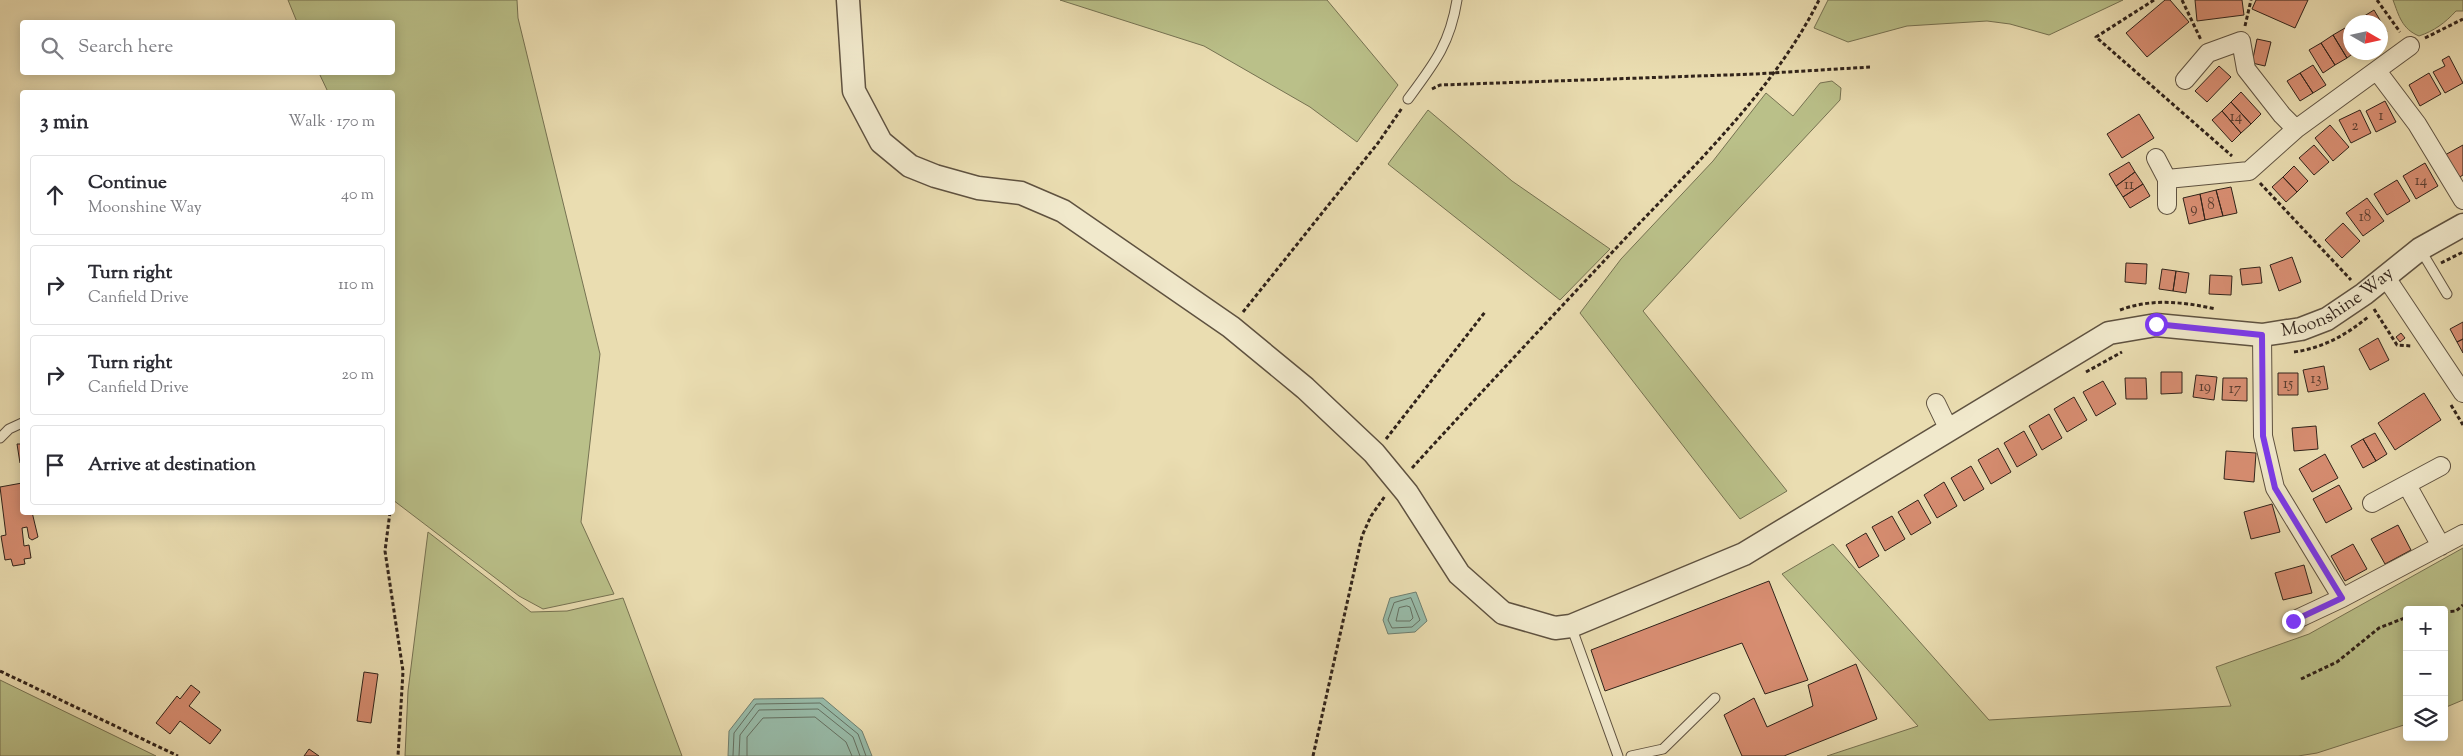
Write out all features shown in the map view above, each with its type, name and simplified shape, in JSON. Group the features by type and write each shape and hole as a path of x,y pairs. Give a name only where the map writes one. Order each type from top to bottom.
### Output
{"street":[{"path":"848,0 854,91 882,142 910,166 935,176 978,188 1021,194 1063,212 1231,327 1305,388 1374,452 1408,493 1459,574 1503,613 1556,628 1571,626 1744,554 1949,430 1936,403"},
{"path":"2185,80 2208,53 2241,41 2246,69 2282,115 2296,129"},
{"path":"2168,179 2249,171 2296,129 2410,46"},
{"path":"2377,71 2417,124 2463,200"},
{"path":"2156,158 2168,179 2167,205"},
{"name":"Moonshine Way","path":"1949,430 2109,333 2156,324 2262,335 2301,329 2327,319 2364,294 2420,249 2463,225"},
{"path":"2385,276 2456,397"},
{"path":"2262,335 2263,436 2275,488 2342,598"},
{"path":"2372,503 2441,466"},
{"path":"2407,485 2441,546"},
{"path":"2293,621 2342,598 2463,534"}],"lane":[{"path":"1408,99 1435,64 1453,26 1457,0"},
{"path":"2420,249 2447,294"},
{"path":"0,438 9,429 20,424"},
{"path":"1571,626 1618,756"},
{"path":"1631,756 1663,749 1715,698"}],"path":[{"path":"1313,756 1362,536 1381,500 1664,198 1774,73 1807,23 1819,0"},
{"path":"2154,0 2096,37 2249,171 2364,294 2397,346 2413,346 2418,354"},
{"path":"2182,0 2208,53"},
{"path":"2241,41 2251,0"},
{"path":"2377,0 2410,46 2463,19"},
{"path":"1231,327 1378,143 1408,99 1440,85 1774,73 1870,67"},
{"path":"1374,452 1484,312"},
{"path":"2456,397 2463,425"},
{"path":"390,515 385,551 396,610 403,672 398,756"},
{"path":"2448,612 2456,611 2463,605"},
{"path":"2301,679 2337,662 2379,628 2403,618"},
{"path":"0,671 178,756"}],"green space":[{"path":"288,0 517,0 518,18 600,354 581,522 614,594 543,609 519,596 395,502 395,90 327,90 320,75 395,75 395,20 296,20"},
{"path":"1060,0 1327,0 1398,85 1357,142 1310,107 1204,46"},
{"path":"1828,0 2123,0 2049,35 2010,24 1987,21 1907,26 1848,42 1814,28"},
{"path":"2393,0 2463,0 2463,11 2456,11 2439,26 2419,36 2405,26 2399,17"},
{"path":"1832,81 1841,88 1840,100 1643,311 1787,491 1740,519 1580,313 1621,259 1713,161 1766,93 1793,116 1820,83"},
{"path":"1428,110 1512,181 1610,249 1560,300 1388,164"},
{"path":"428,532 531,612 567,611 623,598 682,756 405,756 408,691"},
{"path":"1833,544 1989,720 2231,706 2216,667 2309,634 2463,548 2463,700 2448,706 2448,606 2403,606 2403,725 2317,753 2298,756 1827,756 1918,726 1782,574"},
{"path":"0,680 156,756 0,756"}],"water":[{"path":"1416,592 1427,621 1415,632 1388,634 1383,620 1390,598"},
{"path":"823,698 862,731 872,756 728,756 729,731 754,699"}],"building":[{"path":"2165,0 2170,0 2189,22 2147,57 2126,33"},
{"path":"2195,0 2242,0 2244,15 2197,21"},
{"path":"2256,0 2308,0 2295,28 2252,9"},
{"path":"2374,10 2377,15 2366,15"},
{"path":"2343,29 2343,51 2333,35"},
{"path":"2333,35 2343,51 2344,60 2335,65 2321,43"},
{"path":"2257,39 2271,42 2265,66 2252,63"},
{"path":"2321,43 2335,65 2323,73 2309,50"},
{"path":"2449,56 2463,83 2445,93 2433,72 2445,66 2442,60"},
{"path":"2313,65 2326,85 2313,93 2300,73"},
{"path":"2219,66 2231,77 2207,102 2195,91"},
{"path":"2300,73 2313,93 2300,101 2287,81"},
{"path":"2429,73 2441,94 2420,106 2409,85"},
{"path":"2241,92 2261,114 2251,124 2231,102"},
{"path":"2385,101 2396,122 2376,132 2366,111"},
{"path":"2231,102 2251,124 2241,133 2222,111"},
{"path":"2360,110 2371,133 2351,143 2339,120"},
{"path":"2222,111 2241,133 2232,142 2212,120"},
{"path":"2139,114 2154,138 2122,158 2107,134"},
{"path":"2330,125 2349,147 2333,161 2315,138"},
{"path":"2314,145 2329,162 2314,175 2299,158"},
{"path":"2463,145 2463,175 2458,178 2445,155"},
{"path":"2129,162 2135,172 2116,186 2109,174"},
{"path":"2425,163 2438,186 2416,199 2403,176"},
{"path":"2294,166 2308,181 2297,192 2283,177"},
{"path":"2135,172 2143,184 2123,197 2116,186"},
{"path":"2283,177 2297,192 2286,202 2272,187"},
{"path":"2397,180 2410,201 2387,215 2374,194"},
{"path":"2143,184 2150,196 2130,208 2123,197"},
{"path":"2231,187 2237,213 2223,216 2216,190"},
{"path":"2216,190 2223,216 2205,220 2200,194"},
{"path":"2200,194 2205,220 2189,224 2183,198"},
{"path":"2367,198 2384,221 2363,236 2346,213"},
{"path":"2343,223 2360,241 2342,258 2325,240"},
{"path":"2292,257 2301,282 2279,291 2270,265"},
{"path":"2126,263 2147,264 2146,284 2125,282"},
{"path":"2260,267 2262,283 2242,285 2240,269"},
{"path":"2162,269 2176,271 2173,291 2159,289"},
{"path":"2176,271 2189,273 2186,293 2173,291"},
{"path":"2210,275 2232,276 2231,295 2209,294"},
{"path":"2463,322 2463,339 2457,342 2450,329"},
{"path":"2401,333 2405,338 2400,342 2396,337"},
{"path":"2378,338 2389,360 2370,370 2359,349"},
{"path":"2463,339 2463,353 2457,342"},
{"path":"2324,366 2328,389 2308,392 2303,370"},
{"path":"2161,372 2182,372 2182,393 2161,394"},
{"path":"2278,373 2298,373 2298,395 2278,395"},
{"path":"2196,375 2217,377 2214,400 2193,397"},
{"path":"2125,378 2146,378 2147,399 2126,399"},
{"path":"2223,378 2247,378 2247,401 2222,400"},
{"path":"2103,381 2116,404 2096,416 2083,392"},
{"path":"2424,393 2441,420 2395,450 2378,423"},
{"path":"2074,397 2087,420 2067,432 2054,409"},
{"path":"2049,414 2062,438 2042,450 2029,426"},
{"path":"2316,426 2318,449 2294,451 2292,428"},
{"path":"2024,431 2037,455 2017,467 2004,443"},
{"path":"2375,433 2387,454 2376,461 2363,439"},
{"path":"2363,439 2376,461 2363,468 2351,446"},
{"path":"17,444 20,444 20,463"},
{"path":"1998,448 2011,472 1991,484 1978,460"},
{"path":"2226,451 2256,453 2254,482 2224,479"},
{"path":"2325,454 2338,478 2312,492 2299,469"},
{"path":"1971,466 1984,489 1964,501 1951,478"},
{"path":"1944,482 1957,506 1937,518 1924,495"},
{"path":"20,483 20,515 33,515 38,537 32,540 29,538 27,527 22,528 24,546 29,545 31,558 24,559 25,564 13,566 11,559 5,560 1,536 6,535 0,487"},
{"path":"2339,485 2352,509 2326,523 2313,499"},
{"path":"1918,500 1931,523 1911,535 1898,512"},
{"path":"2272,504 2280,532 2251,539 2244,512"},
{"path":"1892,516 1905,539 1885,551 1872,527"},
{"path":"2398,525 2411,550 2385,564 2371,539"},
{"path":"1866,533 1879,556 1859,568 1846,545"},
{"path":"2353,544 2367,569 2345,581 2331,556"},
{"path":"2304,565 2312,593 2283,600 2275,573"},
{"path":"1769,581 1808,680 1765,694 1742,643 1605,691 1591,650"},
{"path":"1856,664 1877,719 1784,756 1742,756 1724,715 1754,698 1767,727 1813,706 1808,685"},
{"path":"364,672 378,674 371,723 357,721"},
{"path":"191,685 200,692 189,706 221,730 210,744 180,721 170,734 156,723 177,696 180,699"},
{"path":"309,749 319,756 304,756"}],"route":[{"path":"2156,324 2262,335 2263,436 2275,488 2342,598 2293,621"}]}
